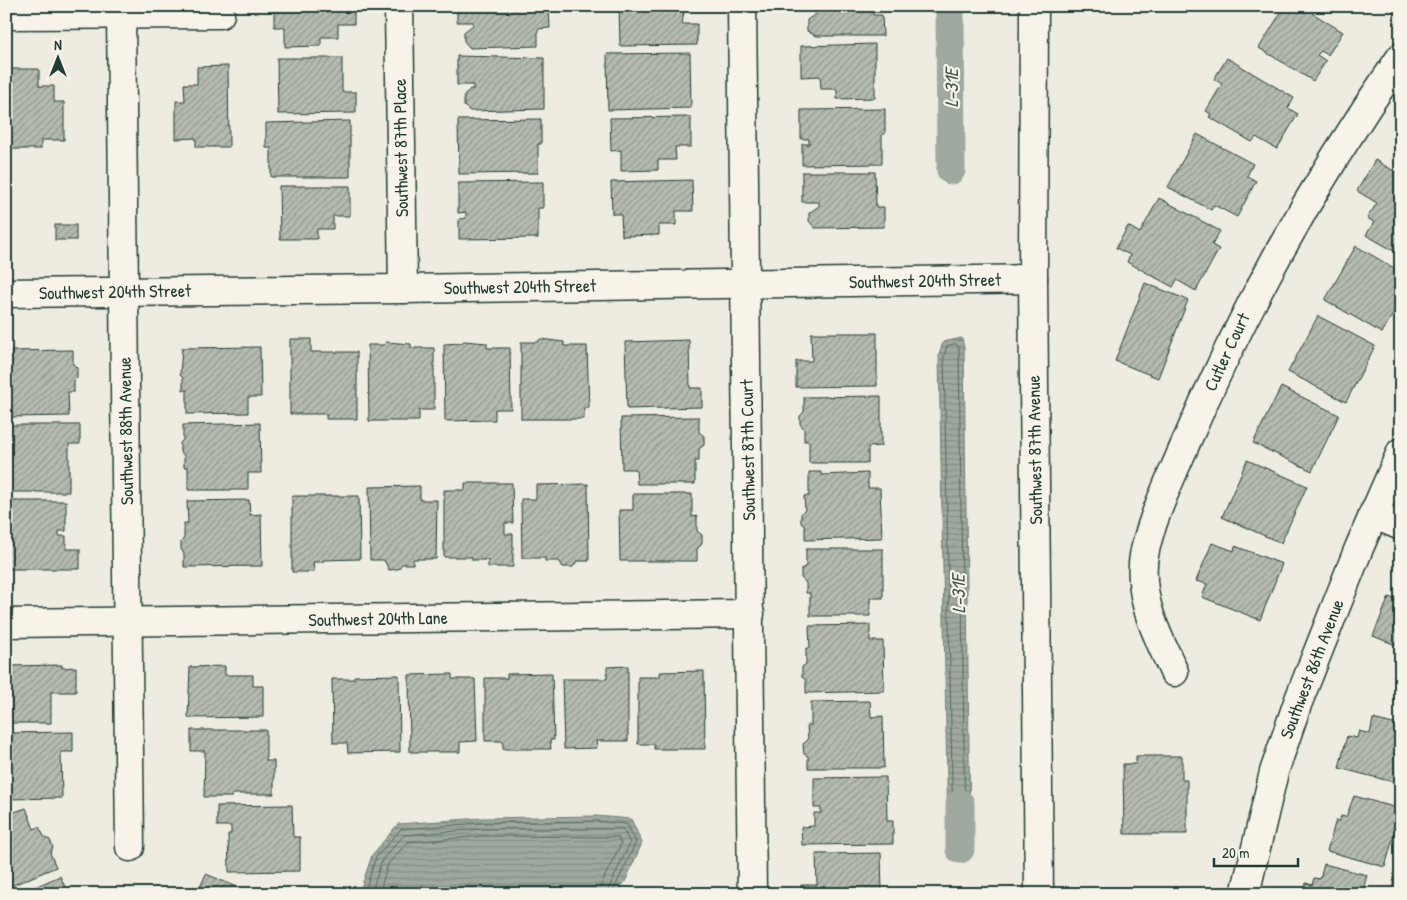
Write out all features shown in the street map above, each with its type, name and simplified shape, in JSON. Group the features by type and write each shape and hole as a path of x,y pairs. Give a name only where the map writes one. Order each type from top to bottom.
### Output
{"street":[{"name":"Southwest 87th Place","path":"399,6 404,290"},
{"name":"Southwest 87th Court","path":"742,6 752,894"},
{"name":"Southwest 87th Avenue","path":"1034,6 1033,279 1039,894"},
{"name":"Southwest 88th Avenue","path":"121,14 130,847"},
{"path":"6,15 220,14"},
{"name":"Cutler Court","path":"1174,672 1147,610 1142,583 1145,553 1164,495 1209,389 1261,283 1308,199 1401,57"},
{"name":"Southwest 204th Street","path":"6,293 404,290 1033,279"},
{"name":"Southwest 86th Avenue","path":"1244,894 1274,772 1326,629 1373,514 1401,452"},
{"path":"1373,514 1401,526"},
{"name":"Southwest 204th Lane","path":"6,623 750,614"}],"water":[{"name":"L-31E","path":"962,338 964,348 970,831 969,843 952,843 948,835 939,355 943,342"},
{"path":"596,816 631,819 642,843 625,882 616,894 359,894 372,855 398,824 482,818"}],"building":[{"path":"274,6 354,6 354,24 338,24 338,37 321,37 321,46 285,47 285,27 274,27"},
{"path":"457,6 549,7 550,28 538,29 538,46 470,48 464,41 464,32 473,25 473,22 457,22"},
{"path":"619,6 685,6 682,24 697,24 697,45 620,46"},
{"path":"800,6 873,6 873,15 882,15 883,36 816,36 807,31 807,20 816,14 816,11 800,11"},
{"path":"1285,6 1299,6 1304,9 1306,6 1316,6 1312,13 1343,32 1328,55 1321,51 1317,55 1326,61 1313,81 1259,48"},
{"path":"875,44 875,98 837,99 837,89 821,89 820,76 801,77 801,46"},
{"path":"690,53 691,108 608,110 607,54"},
{"path":"457,56 544,58 544,109 470,111 464,106 464,96 470,89 473,89 473,85 457,85"},
{"path":"277,58 342,58 342,92 356,92 356,113 278,114"},
{"path":"1227,58 1294,98 1288,108 1298,114 1277,149 1256,137 1252,142 1209,117 1211,114 1206,111 1222,84 1214,79"},
{"path":"228,66 229,147 196,147 196,138 176,139 176,101 185,101 184,84 197,84 197,67"},
{"path":"8,69 39,69 39,86 54,86 54,102 64,102 64,140 41,140 41,149 9,149"},
{"path":"885,109 885,134 882,134 882,164 802,165 802,144 809,144 809,139 801,139 801,110"},
{"path":"691,117 691,147 675,147 676,160 658,160 658,170 621,171 621,150 611,151 610,118"},
{"path":"541,119 541,144 538,144 538,173 459,174 458,120"},
{"path":"350,121 350,177 271,177 271,148 266,148 266,123"},
{"path":"1197,134 1253,164 1247,176 1256,181 1237,217 1214,205 1211,210 1168,187"},
{"path":"1375,160 1401,175 1401,255 1366,235 1374,222 1367,218 1377,203 1357,191"},
{"path":"802,172 875,172 876,207 884,207 884,227 815,228 809,221 809,213 819,206 819,202 802,202"},
{"path":"692,180 693,211 676,211 676,225 659,225 659,235 622,236 621,214 612,214 611,182"},
{"path":"543,182 543,208 538,208 538,238 459,239 459,219 466,218 466,212 458,213 458,183"},
{"path":"279,186 350,186 350,216 333,216 333,229 317,229 317,239 280,239"},
{"path":"1159,198 1220,231 1212,245 1219,249 1196,291 1177,280 1173,287 1127,262 1130,255 1116,248 1128,226 1140,233"},
{"path":"55,225 76,225 76,240 55,240"},
{"path":"1356,246 1401,272 1401,300 1382,333 1325,300"},
{"path":"1145,283 1188,300 1158,378 1115,361"},
{"path":"1318,316 1375,346 1346,402 1288,372"},
{"path":"811,333 877,333 877,386 796,387 796,361 812,361"},
{"path":"290,339 311,339 311,352 357,352 357,419 326,419 326,414 290,414"},
{"path":"540,339 564,342 564,346 587,346 589,408 584,408 584,419 521,419 521,342 538,342"},
{"path":"689,340 690,388 702,388 702,407 627,409 625,342"},
{"path":"464,341 487,343 487,348 510,348 511,409 495,409 495,420 445,421 444,344 461,343"},
{"path":"386,342 411,344 411,348 434,348 434,410 419,410 419,421 369,421 368,345 383,345"},
{"path":"260,347 261,397 248,397 248,413 187,414 187,390 183,390 183,378 180,375 182,348"},
{"path":"73,350 73,364 77,368 77,378 74,381 74,392 68,392 69,416 11,417 10,401 6,401 6,351"},
{"path":"1281,387 1339,415 1312,471 1253,443"},
{"path":"881,396 881,446 868,447 868,463 809,463 809,441 804,441 804,429 800,424 800,416 804,412 804,397"},
{"path":"699,417 699,432 704,436 704,445 699,449 699,461 695,461 695,484 637,484 636,469 622,469 621,418"},
{"path":"260,423 261,473 248,473 248,490 188,490 188,467 184,467 184,455 180,452 180,443 183,440 183,425"},
{"path":"6,425 80,425 80,444 69,444 69,492 6,492"},
{"path":"1247,460 1307,486 1281,543 1222,517"},
{"path":"809,472 821,472 821,475 868,473 868,488 880,488 882,538 805,540 805,527 801,523 801,514 805,510 804,496 809,496"},
{"path":"465,483 512,483 513,523 505,523 505,534 513,534 513,567 488,567 488,560 472,560 472,557 444,557 444,490 465,490"},
{"path":"588,484 589,561 577,561 573,567 563,567 559,561 545,561 545,558 522,558 521,499 536,499 536,485"},
{"path":"420,486 420,500 437,500 436,559 413,559 413,564 402,564 398,569 389,570 384,560 370,560 369,487"},
{"path":"633,494 692,494 692,517 697,516 697,531 702,535 702,544 697,549 697,561 620,561 619,510 633,510"},
{"path":"292,496 359,496 360,559 323,560 323,562 313,562 314,572 292,572"},
{"path":"249,500 250,515 261,514 262,566 184,567 184,554 181,549 181,542 184,538 184,523 188,523 187,501"},
{"path":"6,501 66,501 66,531 59,531 59,536 66,536 66,549 80,549 80,569 6,569"},
{"path":"1212,543 1234,551 1235,546 1282,564 1260,620 1202,597 1207,584 1196,581"},
{"path":"806,549 883,549 883,598 870,598 870,616 810,616 810,593 806,593 806,583 801,578 801,569 806,566"},
{"path":"1389,597 1401,602 1401,647 1373,636"},
{"path":"870,625 870,641 883,641 884,691 806,693 806,680 802,677 802,667 806,664 806,648 810,648 809,626"},
{"path":"62,665 62,668 76,667 76,692 51,692 51,723 6,723 8,666"},
{"path":"225,666 225,675 253,675 253,686 263,686 263,717 188,718 190,667"},
{"path":"628,666 628,741 596,741 597,748 564,749 562,679 607,679 607,667"},
{"path":"704,671 705,749 654,749 654,744 638,744 638,677 660,677 660,672"},
{"path":"552,673 554,740 550,740 551,749 503,749 503,741 485,741 485,678 507,678 507,674"},
{"path":"452,674 452,679 475,679 477,741 460,742 460,752 410,752 409,675"},
{"path":"399,675 400,752 348,753 347,743 333,743 332,679 354,679 354,676"},
{"path":"870,701 871,717 883,716 884,768 808,768 808,756 804,754 803,744 808,740 807,725 811,725 811,702"},
{"path":"1373,719 1401,726 1401,784 1339,768 1347,736 1357,738 1359,731 1370,734"},
{"path":"191,730 266,730 266,761 274,761 274,794 232,794 232,797 204,797 205,751 191,751"},
{"path":"73,732 73,752 61,752 62,798 6,799 6,733"},
{"path":"1136,756 1182,756 1182,780 1187,780 1187,834 1124,834 1123,764 1136,764"},
{"path":"886,777 887,821 893,821 893,844 802,845 801,827 814,826 814,813 821,813 821,808 814,808 814,778"},
{"path":"1354,796 1401,809 1385,867 1327,851 1336,820 1339,821 1341,816 1346,817"},
{"path":"292,805 293,837 300,837 300,871 229,872 228,834 231,834 231,826 217,826 217,806"},
{"path":"26,808 34,829 39,827 45,838 50,840 53,848 50,853 56,867 6,888 6,815"},
{"path":"881,853 882,894 801,894 801,885 817,885 816,854"},
{"path":"1324,864 1367,875 1362,894 1304,894 1306,883 1312,885 1314,878 1320,879"},
{"path":"206,874 254,894 197,894"},
{"path":"60,876 66,889 72,890 74,894 19,894"}],"waterway":[{"name":"L-31E","path":"950,6 951,170"},
{"name":"L-31E","path":"960,804 960,849"}]}
